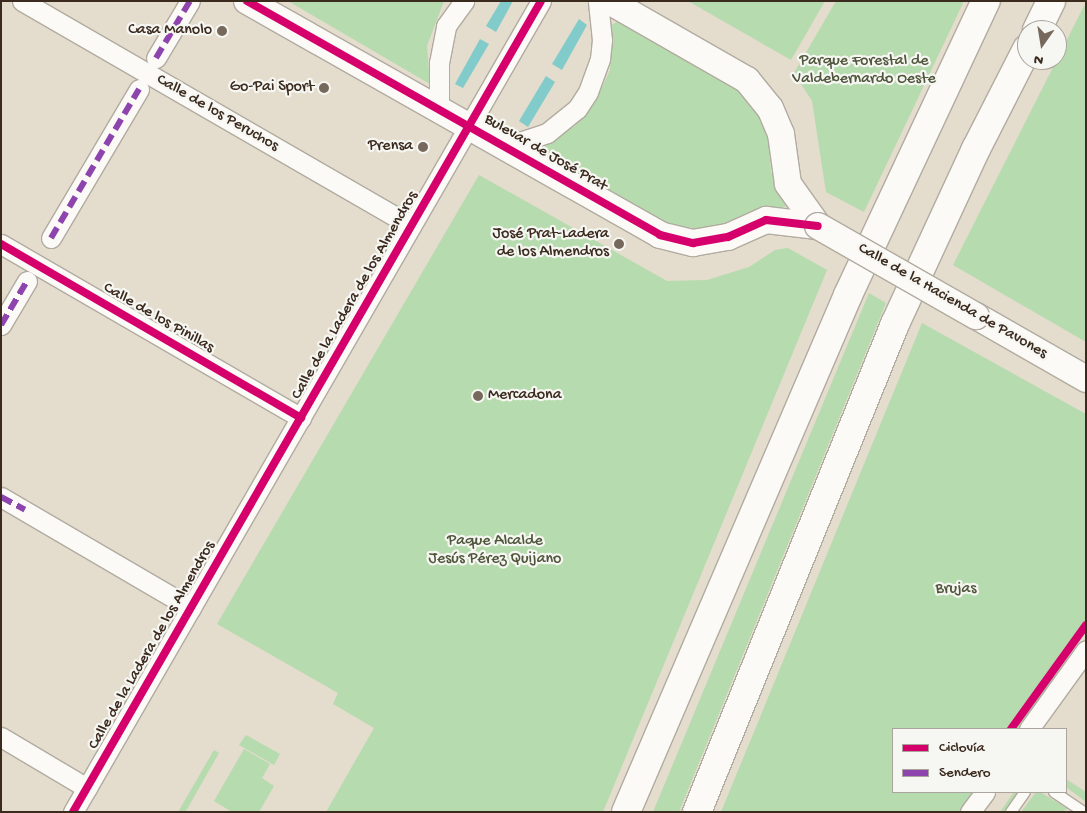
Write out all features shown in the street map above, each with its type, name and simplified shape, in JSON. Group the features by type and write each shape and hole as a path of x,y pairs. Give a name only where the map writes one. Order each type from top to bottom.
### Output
{"highway":[{"path":"626,812 848,295 986,1"},
{"path":"1041,20 1051,1"},
{"path":"697,812 895,324 976,149 1017,69"}],"street":[{"name":"Calle de los Peruchos","path":"22,1 411,226"},
{"path":"156,58 190,1"},
{"name":"Bulevar de José Prat","path":"247,1 660,235 693,243 728,237 766,220 818,226"},
{"path":"439,110 440,63 446,26 464,1"},
{"name":"Calle de la Ladera de los Almendros","path":"73,812 542,1"},
{"path":"504,147 547,133 577,109 588,92 600,58 602,40 598,1"},
{"path":"610,1 747,80 770,108 781,134 788,184 818,226"},
{"path":"51,238 138,88"},
{"name":"Calle de la Hacienda de Pavones","path":"818,226 1086,379"},
{"name":"Calle de los Pinillas","path":"1,244 301,418"},
{"path":"1,325 27,281"},
{"name":"Calle de la Ladera de los Almendros","path":"1,497 191,608"},
{"path":"1030,728 1086,650"},
{"path":"1,737 87,788"},
{"path":"970,812 984,793"}],"lane":[{"path":"1011,812 1024,793"},
{"path":"1056,793 1084,812"}],"green space":[{"path":"288,1 444,1 427,46 430,84"},
{"path":"688,1 825,1 791,60"},
{"name":"Parque Forestal de Valdebernardo Oeste","path":"836,1 964,1 864,212 826,192 812,101 794,73"},
{"path":"1086,2 1086,342 953,265 1052,70 1067,70 1067,40"},
{"path":"618,21 739,90 767,124 771,171 786,207 762,207 710,229 665,226 541,154 541,146 575,126 598,96 610,70 612,25"},
{"name":"Paque Alcalde Jesús Pérez Quijano","path":"479,175 667,281 707,280 749,267 775,250 788,248 827,270 603,812 326,812 374,728 333,704 338,693 217,624"},
{"path":"869,293 886,303 679,812 653,812"},
{"name":"Brujas","path":"922,323 1086,414 1086,626 1022,728 892,728 892,793 976,793 963,812 721,812"},
{"path":"246,735 280,754 274,765 239,745"},
{"path":"244,749 270,764 262,778 274,786 259,812 232,812 214,801"},
{"path":"214,750 219,753 186,811 178,812"},
{"path":"1067,780 1086,792 1086,802 1067,788"},
{"path":"1013,793 1018,793 1006,812 1000,812"},
{"path":"1035,793 1042,793 1068,809 1060,812 1021,812"}],"water":[{"path":"501,1 513,1 496,32 486,26"},
{"path":"579,19 587,25 562,70 552,64"},
{"path":"480,39 489,44 463,88 455,84"},
{"path":"546,76 555,82 528,127 519,121"}],"marked path":[{"path":"156,58 190,1"},
{"path":"51,238 139,89"},
{"path":"1,325 27,281"},
{"path":"1,497 25,510"}],"cycle path":[{"path":"247,1 660,235 693,243 728,237 766,220 818,226"},
{"path":"73,812 541,1"},
{"path":"1,244 301,418"},
{"path":"1012,728 1086,625"}],"place":[{"name":"Casa Manolo","path":"222,31"},
{"name":"Go-Pai Sport","path":"324,88"},
{"name":"Prensa","path":"423,147"},
{"name":"José Prat-Ladera de los Almendros","path":"619,244"},
{"name":"Mercadona","path":"478,396"}]}
